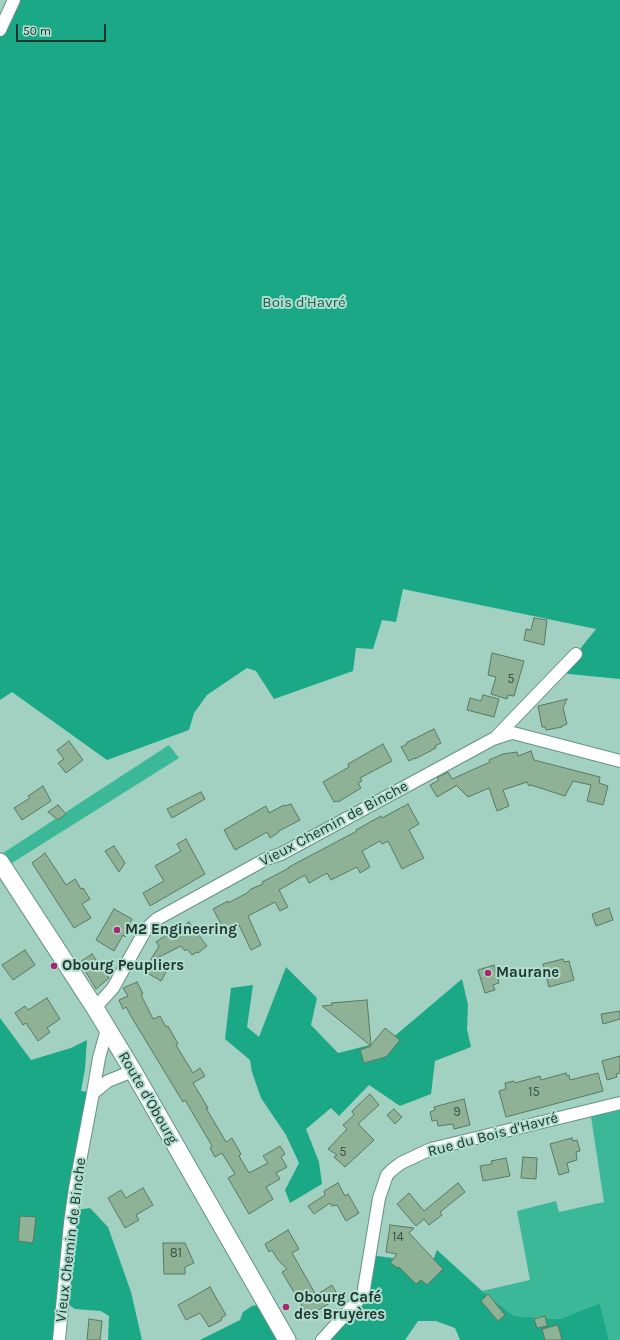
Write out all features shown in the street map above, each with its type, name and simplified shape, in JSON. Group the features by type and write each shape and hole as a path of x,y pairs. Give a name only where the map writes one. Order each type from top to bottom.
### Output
{"main road":[{"name":"Route d'Obourg","path":"0,862 108,1029 287,1340"}],"street":[{"path":"0,30 14,0"},
{"path":"493,739 576,654"},
{"name":"Vieux Chemin de Binche","path":"95,1008 113,988 146,929 157,919 266,859 282,854 493,739 513,733 620,761"},
{"name":"Vieux Chemin de Binche","path":"59,1340 70,1223 75,1188 99,1058 108,1029"},
{"path":"93,1093 108,1081 133,1071"},
{"name":"Rue du Bois d'Havré","path":"322,1340 363,1294 380,1198 387,1175 392,1170 402,1163 431,1149 620,1103"}],"green space":[{"name":"Bois d'Havré","path":"14,0 620,0 620,679 559,673 596,629 403,589 396,622 382,620 373,649 356,648 353,671 274,699 256,671 247,668 207,695 194,713 189,730 107,760 12,692 0,700 0,30"},
{"path":"169,745 179,758 4,868 0,855"},
{"path":"286,967 317,998 311,1025 338,1053 390,1040 462,979 468,1005 467,1029 471,1047 435,1061 431,1094 400,1106 369,1085 339,1116 331,1108 306,1129 319,1162 322,1184 290,1203 285,1190 299,1163 286,1135 261,1098 252,1072 250,1060 225,1039 231,988 253,985 247,1027 259,1037"},
{"path":"0,1018 31,1060 71,1048 87,1040 85,1069 81,1091 93,1093 77,1210 90,1208 108,1227 131,1292 142,1340 108,1340 109,1316 101,1311 75,1309 63,1301 59,1340 0,1340"},
{"path":"620,1103 620,1340 609,1340 600,1303 560,1319 514,1316 482,1291 530,1280 517,1211 556,1201 559,1212 604,1202 590,1110"},
{"path":"437,1250 482,1291 514,1316 560,1319 600,1303 609,1340 460,1340 455,1328 436,1321 418,1321 405,1340 322,1340 363,1295 370,1255 407,1260 426,1279"},
{"path":"262,1304 287,1340 200,1340 240,1320 243,1312 252,1306"}],"building":[{"path":"534,618 547,620 544,645 524,640 526,629 531,630"},
{"path":"492,653 524,661 514,696 508,695 507,699 491,694 496,677 488,675"},
{"path":"483,695 499,699 494,717 467,710 470,698 481,701"},
{"path":"567,699 563,708 567,724 562,727 546,730 545,727 542,727 538,706"},
{"path":"434,729 441,743 435,746 436,748 409,761 401,747"},
{"path":"69,741 83,760 66,773 58,763 64,759 57,750"},
{"path":"383,744 392,761 360,778 362,781 358,783 361,788 338,802 334,802 323,782 349,767 348,764"},
{"path":"531,751 534,760 600,777 599,783 608,786 603,805 587,801 591,785 573,781 565,796 531,785 529,786 527,782 503,790 509,806 497,811 489,788 468,797 456,785 437,797 430,785 439,780 437,778 448,772 452,779 490,762 489,760 503,754 517,752 518,756"},
{"path":"43,786 51,801 22,820 14,808 30,798 28,796"},
{"path":"201,792 205,799 172,818 167,809"},
{"path":"291,804 300,820 279,831 270,838 267,832 235,850 224,830 266,806 269,813 284,805"},
{"path":"408,804 419,824 409,830 424,858 402,869 388,841 382,844 380,841 362,851 370,867 360,873 357,867 331,880 327,873 309,883 305,875 279,890 288,907 280,911 275,902 248,916 261,945 251,950 239,925 230,929 229,927 224,929 213,909 247,893 251,889 263,884 262,882 357,831 356,830 381,816 382,818"},
{"path":"58,805 66,814 58,820 48,812"},
{"path":"186,839 205,874 150,906 143,893 164,881 155,866 181,851 177,844"},
{"path":"114,846 125,863 119,872 105,851"},
{"path":"45,853 66,885 75,879 90,899 82,904 91,918 74,928 32,863"},
{"path":"609,908 613,920 596,926 592,914"},
{"path":"114,909 132,919 128,927 130,928 125,937 123,935 114,951 96,940"},
{"path":"189,922 207,946 198,953 197,952 192,955 187,949 185,951 181,946 157,958 166,963 165,965 169,967 161,981 144,971 159,946 156,942 176,928 178,930"},
{"path":"25,950 35,965 13,980 2,965"},
{"path":"92,954 109,978 96,989 80,962"},
{"path":"563,959 564,962 569,961 574,980 549,987 543,964"},
{"path":"494,965 499,983 493,985 495,990 485,993 478,970"},
{"path":"137,982 143,994 141,995 153,1019 160,1016 166,1027 168,1026 178,1044 176,1045 193,1073 200,1068 205,1076 193,1083 226,1142 232,1138 241,1154 239,1156 249,1173 268,1163 263,1156 280,1146 285,1154 281,1157 287,1167 276,1173 280,1179 266,1187 273,1199 249,1214 228,1178 235,1174 222,1153 215,1157 210,1148 212,1146 185,1100 183,1102 126,1007 123,1009 119,1000 128,996 123,988"},
{"path":"47,998 60,1019 47,1028 50,1032 38,1041 26,1023 23,1025 15,1013 25,1006 28,1010"},
{"path":"367,1000 371,1045 385,1028 400,1040 386,1057 364,1063 360,1050 371,1046 322,1006 332,1005 331,1003"},
{"path":"620,1011 620,1019 603,1024 601,1014"},
{"path":"620,1056 620,1073 616,1074 617,1077 607,1080 602,1061"},
{"path":"566,1073 567,1076 569,1075 570,1080 598,1073 603,1091 506,1117 499,1091 506,1089 505,1083 514,1081 515,1083 540,1076 541,1080"},
{"path":"370,1094 379,1105 358,1124 374,1140 345,1167 334,1157 337,1155 328,1149 347,1129 343,1125 354,1115 352,1111"},
{"path":"464,1099 470,1125 454,1129 453,1124 438,1126 437,1120 432,1121 430,1112 435,1110 434,1107"},
{"path":"394,1109 402,1117 395,1124 387,1115"},
{"path":"572,1138 573,1141 577,1140 580,1151 576,1152 577,1160 567,1163 569,1172 559,1175 550,1144"},
{"path":"523,1157 537,1158 536,1179 521,1178"},
{"path":"506,1158 510,1176 483,1181 480,1166 492,1164 491,1161"},
{"path":"338,1183 345,1196 348,1194 359,1213 346,1221 337,1205 332,1206 330,1203 314,1214 308,1206 325,1195 324,1191"},
{"path":"458,1183 465,1192 440,1212 442,1215 429,1225 424,1219 416,1226 397,1204 409,1193 424,1211"},
{"path":"143,1188 153,1205 136,1215 139,1220 125,1228 108,1198 121,1190 126,1198"},
{"path":"20,1216 36,1217 33,1243 18,1241"},
{"path":"390,1225 414,1228 409,1233 443,1269 427,1285 421,1280 416,1284 399,1267 398,1268 390,1263 397,1254 386,1252"},
{"path":"288,1230 299,1249 292,1253 316,1295 332,1285 337,1294 328,1300 330,1303 308,1316 282,1272 287,1269 278,1260 272,1250 269,1252 265,1244"},
{"path":"163,1243 185,1243 194,1263 185,1267 185,1274 164,1274"},
{"path":"210,1287 226,1315 221,1318 222,1320 209,1327 200,1313 186,1320 178,1305"},
{"path":"488,1294 505,1315 498,1321 481,1301"},
{"path":"545,1316 547,1326 537,1328 534,1319"},
{"path":"89,1319 102,1321 100,1340 87,1340"},
{"path":"558,1325 562,1340 545,1340 542,1329"}],"place":[{"name":"M2 Engineering","path":"117,930"},
{"name":"Obourg Peupliers","path":"54,966"},
{"name":"Maurane","path":"488,973"},
{"name":"Obourg Café des Bruyères","path":"286,1307"}]}
